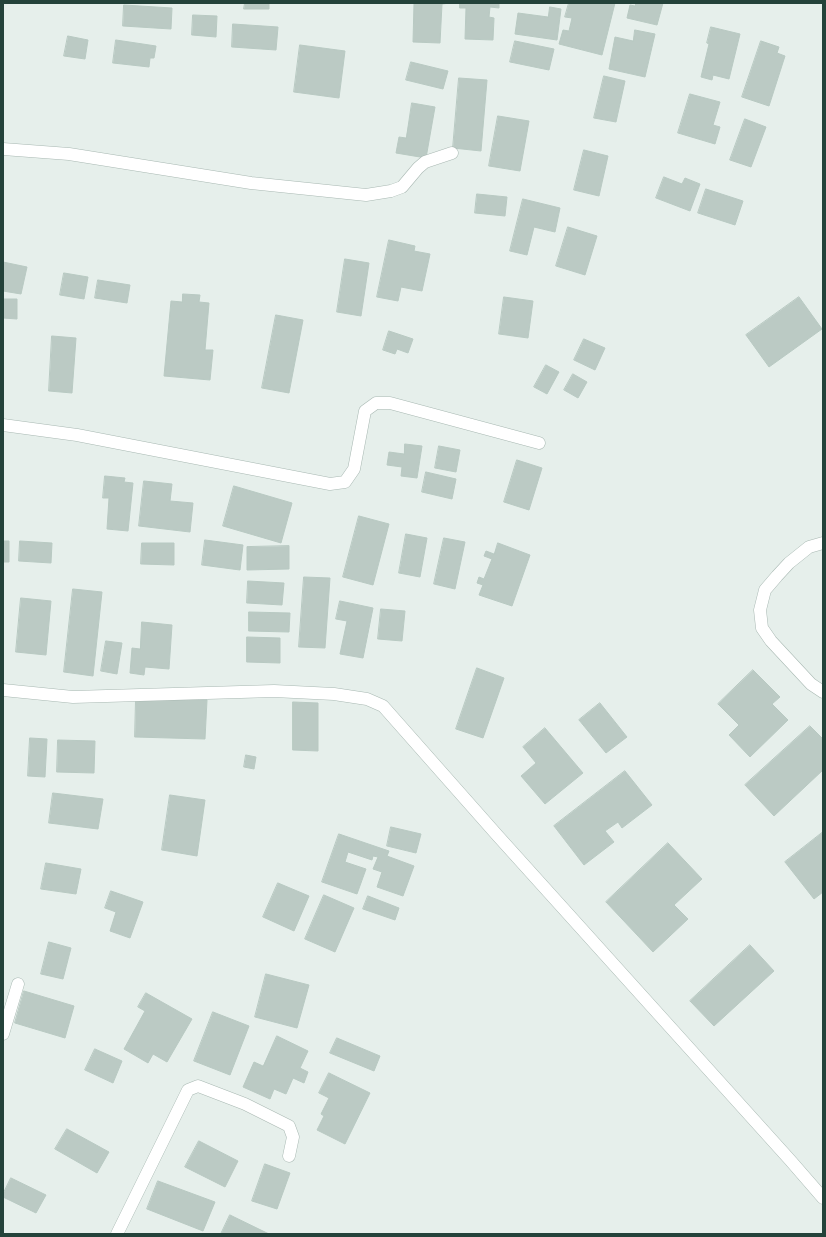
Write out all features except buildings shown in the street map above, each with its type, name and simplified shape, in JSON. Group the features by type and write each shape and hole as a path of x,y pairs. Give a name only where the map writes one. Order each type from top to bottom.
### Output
{"street":[{"path":"3,149 69,154 251,182 366,195 391,191 402,187 425,162 452,153"},
{"path":"3,425 77,435 330,484 345,482 354,469 365,411 376,403 390,403 539,444"},
{"path":"823,543 809,547 789,563 765,590 760,610 762,628 771,641 811,684 823,692"},
{"path":"3,690 73,697 274,691 334,694 367,699 383,706 823,1198"},
{"path":"3,1034 18,984"},
{"path":"117,1234 188,1090 198,1086 245,1104 289,1126 293,1137 289,1156"}]}
